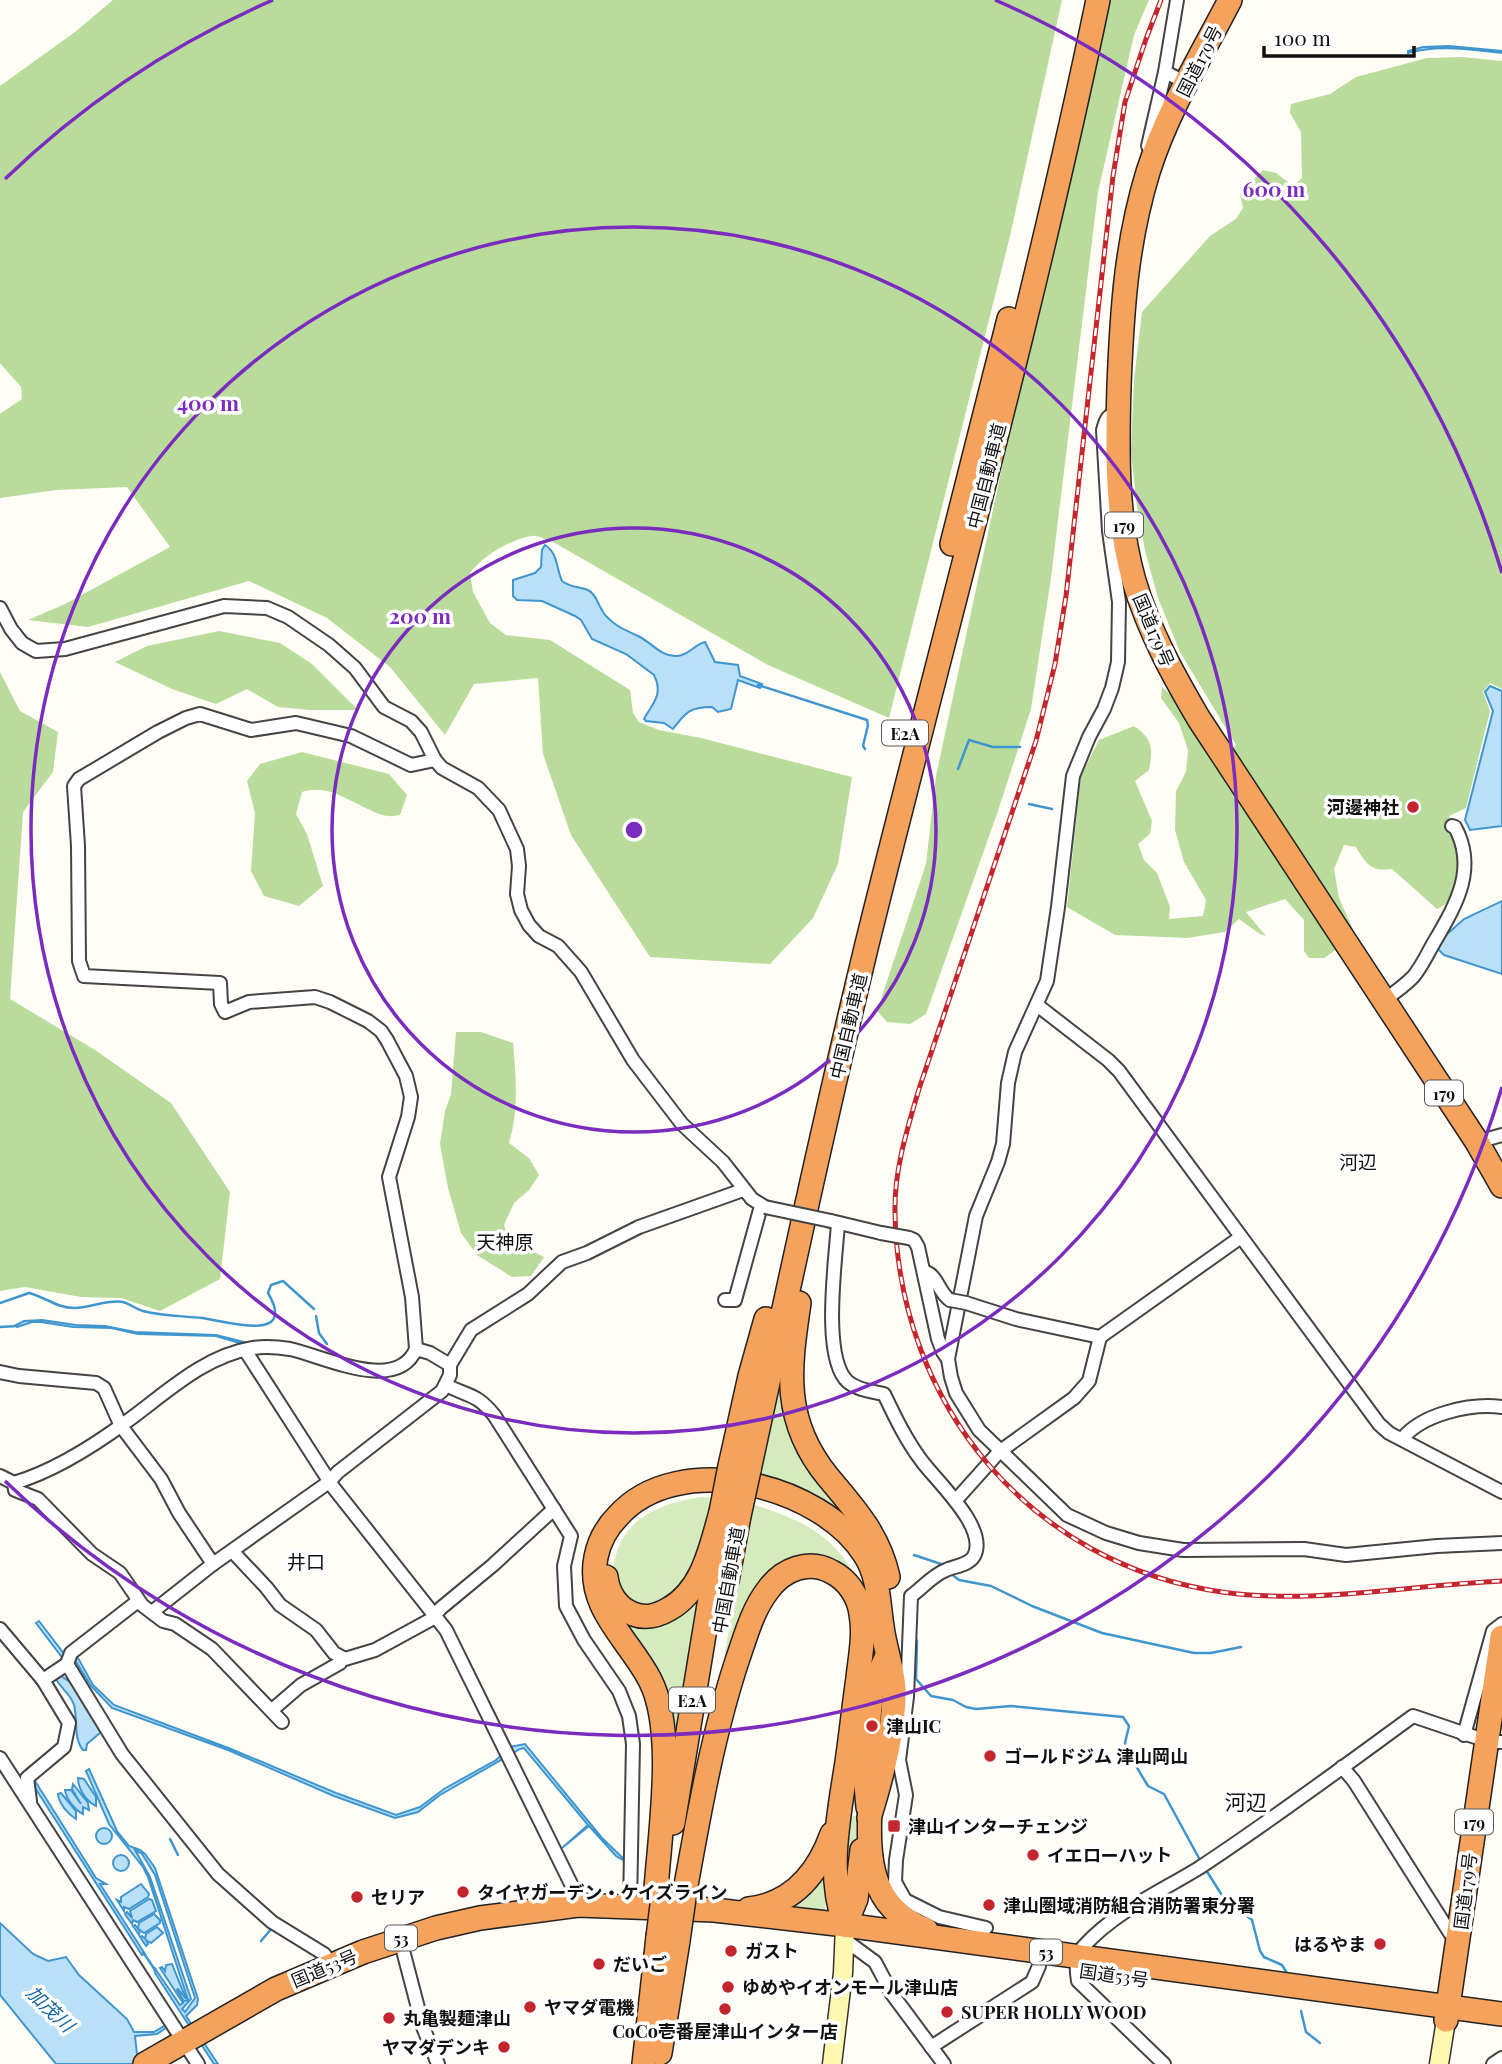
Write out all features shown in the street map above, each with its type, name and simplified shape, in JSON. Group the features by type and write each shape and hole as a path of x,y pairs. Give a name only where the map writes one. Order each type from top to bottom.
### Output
{"highway":[{"name":"中国自動車道","path":"738,1468 766,1319 856,928 1029,240 1082,0"},
{"name":"中国自動車道","path":"652,2058 666,1939 660,1895 694,1688 728,1513 873,920 1043,245 1098,0"},
{"name":"国道179号","path":"1230,0 1162,135 1149,170 1130,244 1124,286 1118,412 1118,481 1125,538 1134,579 1160,649 1199,719 1477,1142 1502,1186"},
{"path":"831,1100 792,1353 792,1399 798,1425 809,1450 861,1516 877,1543 887,1572 877,1690 884,1768 869,1818"},
{"path":"660,1895 664,1747 660,1709 649,1679 608,1618 598,1595 595,1582 596,1558 599,1545 613,1521 634,1501 661,1486 676,1482 721,1480 778,1493 833,1521 860,1547 876,1580 887,1656 887,1690 856,1899 845,1932"},
{"path":"728,1513 698,1578 682,1599 654,1616 635,1615 619,1605 608,1587 606,1566 609,1554 629,1519 651,1504 677,1494 706,1491 772,1504 828,1532 839,1541 857,1564 881,1619 877,1690"},
{"path":"660,1895 706,1782 729,1686 756,1612 768,1589 785,1573 805,1565 826,1569 844,1580 857,1600 861,1614 861,1648 839,1811 836,1896 845,1932"},
{"path":"861,1648 881,1619"},
{"name":"国道179号","path":"1447,2013 1502,1637"},
{"path":"861,1648 877,1690"},
{"path":"837,1852 887,1656"},
{"path":"714,1910 761,1908 773,1904 804,1883 821,1861 859,1765"},
{"path":"859,1765 869,1818 869,1845 876,1884 889,1905 913,1925 965,1940"},
{"path":"859,1765 865,1810 860,1873"},
{"name":"国道53号","path":"660,1895 713,1922 965,1940 1077,1963 1295,1987 1447,2013 1502,2027"},
{"name":"国道53号","path":"145,2064 263,1996 332,1964 400,1939 480,1918 660,1895 714,1910 1039,1966 1077,1963"},
{"name":"国道53号","path":"1447,2013 1502,2014"}],"street":[{"path":"1149,170 1147,150 1165,72 1177,0"},
{"path":"1165,72 1187,83"},
{"path":"1118,412 1110,414 1103,430 1109,531 1119,602 1118,662 1104,709 1084,745 1073,776 1047,981 1015,1052 1008,1083 1003,1143 976,1216 948,1359 951,1377 967,1413 999,1451 1067,1516 1106,1533 1164,1548 1304,1549 1346,1555 1502,1543"},
{"path":"0,608 22,643 36,651 48,652 224,606 267,608 310,631 355,668 383,707 411,720 421,732 435,760 451,775 478,788 499,810 517,849 517,894 529,925 539,936 568,954 659,1097 682,1125 723,1162 744,1190 763,1206 914,1240 925,1272 938,1339 948,1359"},
{"path":"0,1476 14,1483 35,1477 60,1464 121,1426 178,1381 231,1354 280,1347 357,1368 387,1371 406,1363 416,1349 412,1297 389,1177 408,1116 411,1097 406,1076 387,1040 368,1021 314,997 250,1002 225,1012 221,1004 220,982 84,976 79,961 78,846 74,786 79,779 158,732 186,718 200,715 251,730 296,723 351,736 411,765 435,760"},
{"path":"1383,1002 1415,974 1427,957 1461,892 1465,860 1462,839 1455,827 1452,827"},
{"path":"1037,1005 1119,1071 1379,1424 1389,1433 1502,1492"},
{"path":"1477,1142 1502,1135"},
{"path":"152,1612 213,1564 329,1482 338,1472 442,1391 450,1365 471,1330 528,1294 562,1262 587,1253 639,1227 744,1190"},
{"path":"725,1300 735,1300 763,1206"},
{"path":"835,1222 832,1328 833,1350 839,1371 857,1388 884,1394 899,1425 922,1461 956,1500 976,1536 974,1558 943,1571 911,1596 907,1697 899,1760 906,1796 895,1882 905,1900 939,1917 986,1928"},
{"path":"925,1272 932,1276 950,1300 1016,1319 1100,1336 1241,1237"},
{"path":"956,1500 999,1451 1074,1398 1089,1381 1100,1336"},
{"path":"416,1349 430,1353 450,1365"},
{"path":"245,1350 329,1482 446,1630 575,1892 578,1905"},
{"path":"0,1372 96,1383 104,1388 121,1426 161,1479 179,1513 213,1564"},
{"path":"446,1385 482,1401 494,1415 571,1536 564,1566 566,1606 584,1640 619,1690 629,1716 660,1895"},
{"path":"1402,1439 1408,1431 1432,1417 1480,1407 1502,1407"},
{"path":"14,1483 15,1490 38,1499 92,1554 120,1573 138,1601 163,1621 175,1624 212,1649 282,1722"},
{"path":"272,1710 295,1689 340,1662 341,1658 375,1650 414,1630 435,1615 554,1509"},
{"path":"233,1552 280,1605 316,1630 341,1658"},
{"path":"43,1679 67,1664 71,1653 138,1601"},
{"path":"1164,2064 1078,1981 1077,1963 1083,1947 1120,1915 1198,1868 1413,1716 1488,1738 1493,1631 1502,1624"},
{"path":"0,1629 43,1679 68,1723 64,1747 27,1778 33,1811"},
{"path":"67,1664 122,1754 218,1874 272,1922 324,1954 332,1964"},
{"path":"0,1758 198,2064"},
{"path":"1342,1768 1354,1781 1450,1933 1459,1938"},
{"path":"845,1932 875,1962 892,1994 944,2064"},
{"path":"832,2064 844,1973 845,1932"},
{"path":"400,1939 435,2063"},
{"path":"931,2048 1032,1982 1039,1966"},
{"path":"1438,2064 1447,2013"},
{"path":"1493,2064 1502,2058"}],"green space":[{"path":"113,0 1062,0 1010,236 889,718 768,665 542,538 531,536 505,545 489,555 470,573 473,592 490,623 506,635 550,640 630,690 633,713 639,722 659,730 701,738 852,777 838,864 813,918 770,964 650,957 571,835 543,754 538,678 474,684 445,735 390,667 327,618 249,581 88,627 28,620 65,604 170,547 127,487 56,490 0,498 0,414 22,399 21,387 0,363 0,86 75,32"},
{"path":"1102,0 1149,0 1134,35 1098,192 1051,578 1031,709 926,1014 910,1024 887,1022 877,1011 926,864 936,776"},
{"path":"1462,57 1502,61 1502,689 1490,683 1483,692 1490,711 1466,808 1449,816 1458,868 1458,881 1454,892 1448,902 1437,909 1392,869 1370,866 1356,847 1344,845 1334,869 1339,898 1356,936 1324,958 1309,958 1304,951 1304,920 1285,899 1246,912 1266,936 1239,919 1225,932 1187,938 1115,935 1067,907 1081,776 1099,740 1134,726 1145,735 1150,745 1149,770 1135,781 1152,821 1150,834 1138,844 1144,860 1157,873 1170,907 1169,919 1203,916 1206,900 1184,862 1175,830 1176,791 1186,772 1188,750 1179,723 1161,698 1162,687 1170,694 1213,763 1236,745 1180,652 1158,598 1145,551 1131,450 1134,380 1142,312 1210,236 1236,219 1243,208 1240,194 1263,170 1276,173 1293,186 1302,178 1301,132 1290,113 1291,104 1330,94 1356,77 1427,58"},
{"path":"219,631 280,643 312,664 358,710 278,707 247,689 216,704 172,689 115,662 147,646"},
{"path":"0,672 20,711 58,732 53,772 23,812 10,999 95,1050 171,1103 230,1192 220,1279 160,1311 121,1298 81,1297 25,1287 0,1291"},
{"path":"302,752 389,774 407,795 400,815 385,816 323,790 302,792 296,814 307,834 323,886 299,906 264,896 251,871 255,813 247,781 260,764"},
{"path":"456,1032 481,1032 513,1043 515,1106 509,1143 529,1158 539,1175 529,1190 514,1203 504,1225 511,1246 544,1257 531,1276 512,1277 477,1255 461,1233 448,1188 440,1144 445,1111 451,1094"},
{"path":"783,1348 786,1386 862,1526 866,1549 756,1481"},
{"path":"701,1497 713,1498 700,1559 665,1606 635,1607 618,1589 613,1579 613,1565 621,1541 638,1521 649,1513 674,1503"},
{"path":"751,1504 800,1523 827,1540 849,1565 858,1582 847,1575 775,1575 706,1760"},
{"path":"700,1588 668,1798 669,1735 603,1592 633,1621"},
{"path":"849,1817 858,1817 862,1858 851,1858 845,1848"},
{"path":"829,1863 825,1911 792,1907 789,1904"}],"water":[{"path":"1449,46 1502,53 1443,48 1408,53 1423,47"},
{"path":"545,545 555,556 562,581 591,592 604,613 617,626 671,656 685,654 705,642 715,662 738,665 740,676 762,684 760,688 738,680 731,709 718,712 712,707 698,708 685,715 673,729 664,723 646,721 644,719 657,694 654,675 626,654 592,639 581,620 575,616 542,601 517,600 513,596 513,580 535,573 541,567"},
{"path":"1490,686 1502,691 1502,826 1470,830 1465,820 1493,711 1485,692"},
{"path":"1502,901 1502,974 1444,955 1438,949 1445,936 1464,919"},
{"path":"42,1320 105,1326 135,1332 216,1335 252,1344 279,1343 242,1347 246,1345 216,1336 138,1334 111,1328 73,1327 41,1322 17,1327 16,1325 24,1321"},
{"path":"237,1349 150,1397 177,1377"},
{"path":"39,1621 65,1655 78,1658 93,1685 114,1705 396,1815 420,1807 444,1789 496,1760 510,1747 525,1744 602,1838 628,1863 616,1856 589,1826 562,1848 588,1825 524,1748 440,1795 418,1812 395,1818 334,1796 228,1750 112,1708 91,1686 75,1660 64,1660 36,1623"},
{"path":"58,1674 70,1682 99,1729 105,1733 101,1732 87,1744 86,1750 83,1750 78,1740 74,1705 57,1681 55,1677"},
{"path":"89,1769 117,1831 129,1846 145,1854 155,1868 198,1999 197,2005 186,2016 218,2064 214,2064 155,1973 154,1967 180,2005 183,2003 160,1968 165,1971 166,1965 172,1964 186,1999 177,1990 184,2001 188,2000 148,1877 109,1824 86,1771","holes":["135,1850 142,1854 155,1875 195,1998 185,2012 182,2009 191,1999 150,1877"]},
{"path":"78,1778 84,1779 96,1797 96,1806 83,1794"},
{"path":"35,1781 96,1878 106,1884 100,1884 145,1954 142,1955 32,1783"},
{"path":"73,1784 88,1803 89,1810 83,1807 83,1814 71,1804 65,1790 71,1790 81,1804 72,1789"},
{"path":"61,1793 76,1811 76,1819 62,1805 58,1794"},
{"path":"104,1828 110,1830 110,1842 104,1844 98,1842 96,1836 98,1830"},
{"path":"121,1855 127,1857 127,1869 121,1871 115,1869 113,1863 115,1857"},
{"path":"141,1884 149,1894 148,1897 129,1909 124,1907 124,1911 117,1900 121,1902 121,1897"},
{"path":"149,1899 156,1911 137,1922 133,1920 132,1924 125,1914 127,1912 132,1918 130,1911"},
{"path":"154,1914 160,1923 144,1933 140,1930 139,1935 133,1926 138,1929 139,1923"},
{"name":"加茂川","path":"0,1923 33,1954 48,1961 66,1957 79,1975 127,2019 134,2032 154,2032 169,2023 170,2025 157,2034 135,2036 137,2054 145,2064 56,2064 0,1995"},
{"path":"157,1927 163,1933 151,1943 146,1940 146,1946 140,1937 145,1939 146,1934"}],"waterway":[{"path":"758,685 867,720 863,746 865,749"},
{"path":"958,769 969,740 993,747 1020,747"},
{"path":"1029,804 1052,809"},
{"path":"0,1303 29,1293 68,1308 117,1301 150,1313 255,1326 267,1324 274,1319 275,1309 268,1293 271,1285 283,1281 314,1309"},
{"path":"316,1316 319,1333 327,1344"},
{"path":"0,1327 17,1326"},
{"path":"914,1555 944,1565"},
{"path":"950,1573 959,1580 991,1586 1032,1606 1102,1633 1194,1653 1211,1653 1241,1647"},
{"path":"915,1638 916,1679 931,1696 953,1700 976,1709 1011,1706 1123,1717 1129,1726 1125,1743 1127,1751 1148,1786 1164,1794 1200,1860"},
{"path":"54,1666 64,1657"},
{"path":"170,1839 178,1855"},
{"path":"1206,1870 1223,1897 1252,1920 1264,1957 1282,1965 1287,1973"},
{"path":"261,1941 272,1928"},
{"path":"143,1952 155,1970"},
{"path":"1301,2011 1306,2032 1320,2043"}],"railway":[{"path":"1161,0 1125,102 1113,176 1066,596 1055,664 1036,741 906,1135 895,1197 902,1283 921,1349 949,1410 988,1464 1035,1511 1091,1548 1153,1576 1222,1592 1256,1595 1326,1595 1502,1581"}],"place":[{"name":"河邊神社","path":"1413,807"},
{"name":"津山IC","path":"872,1726"},
{"name":"ゴールドジム 津山岡山","path":"990,1756"},
{"name":"津山インターチェンジ","path":"894,1826"},
{"name":"イエローハット","path":"1033,1855"},
{"name":"タイヤガーデン・ケイズライン","path":"463,1892"},
{"name":"セリア","path":"357,1897"},
{"name":"津山圏域消防組合消防署東分署","path":"989,1905"},
{"name":"はるやま","path":"1380,1944"},
{"name":"ガスト","path":"731,1951"},
{"name":"だいご","path":"599,1964"},
{"name":"ゆめやイオンモール津山店","path":"728,1987"},
{"name":"ヤマダ電機","path":"530,2007"},
{"name":"CoCo壱番屋津山インター店","path":"725,2009"},
{"name":"SUPER HOLLY WOOD","path":"947,2012"},
{"name":"丸亀製麺津山","path":"389,2018"},
{"name":"ヤマダデンキ","path":"504,2047"}],"district":[{"name":"河辺","path":"1358,1161"},
{"name":"天神原","path":"505,1241"},
{"name":"井口","path":"306,1561"},
{"name":"河辺","path":"1246,1801"}]}
